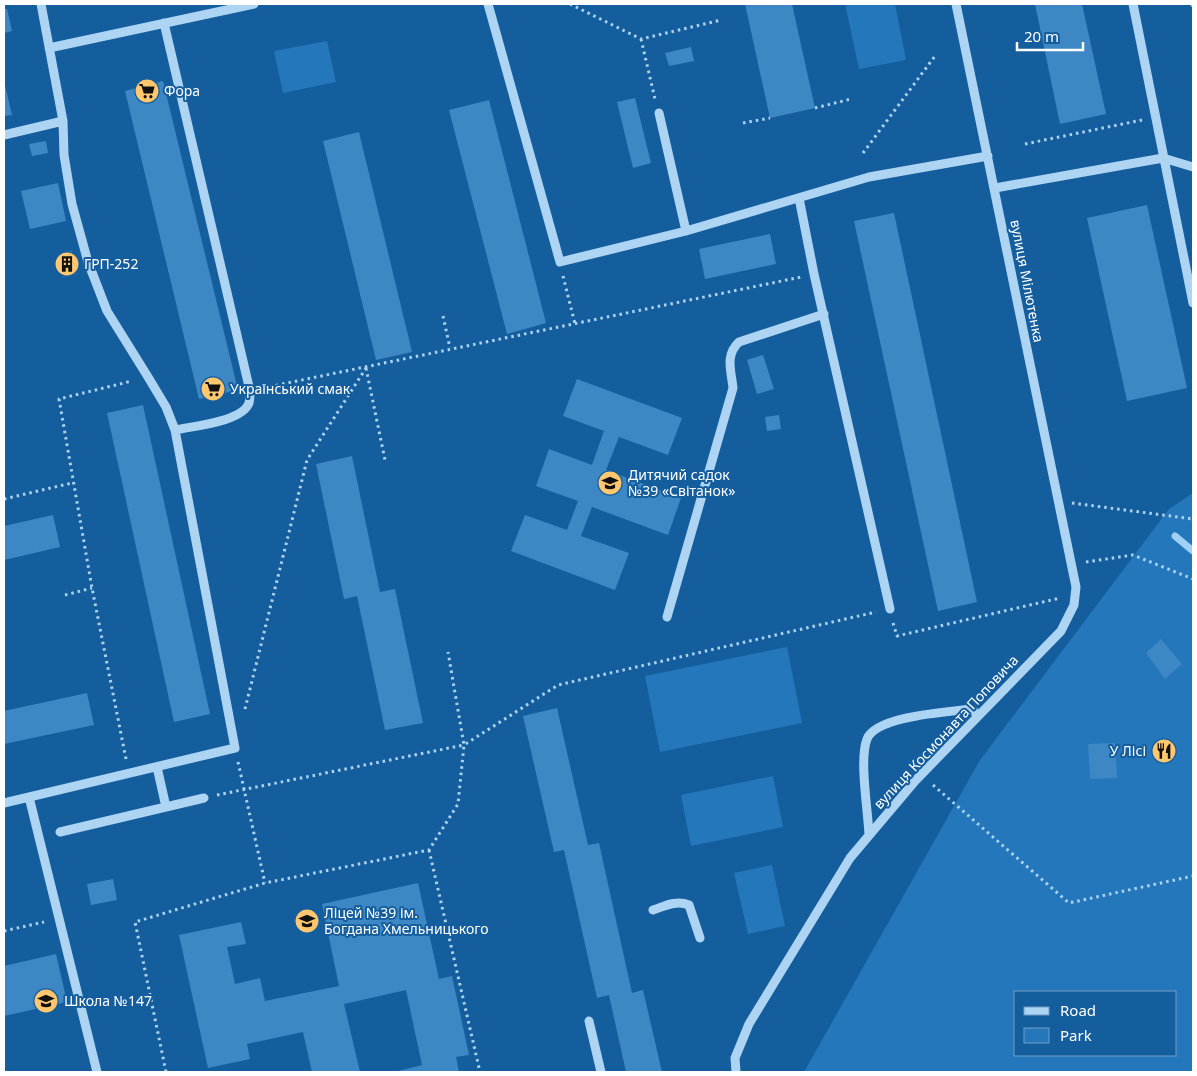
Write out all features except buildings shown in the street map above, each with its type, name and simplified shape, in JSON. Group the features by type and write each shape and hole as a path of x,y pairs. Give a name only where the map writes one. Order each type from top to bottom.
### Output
{"street":[{"path":"4,803 235,748 175,430 166,407 107,311 88,262 72,204 64,155 63,121 41,4"},
{"path":"49,48 254,4"},
{"path":"488,4 560,262 686,231 869,177 988,156"},
{"name":"вулиця Мілютенка","path":"956,4 1071,564"},
{"path":"1133,4 1193,303"},
{"path":"164,23 250,391 249,403 242,412 233,417 175,430"},
{"path":"659,113 686,231"},
{"path":"4,135 63,121"},
{"path":"995,188 1163,158 1193,167"},
{"path":"799,198 814,274 890,609"},
{"path":"667,617 733,388 730,362 731,351 740,342 824,314"},
{"name":"вулиця Космонавта Поповича","path":"736,1072 735,1058 749,1024 850,858 921,774 1061,632 1069,618 1075,594 1071,564"},
{"path":"869,835 864,754 867,737 878,726 894,721 971,709 978,715"},
{"path":"157,767 166,807"},
{"path":"30,797 97,1072"},
{"path":"60,832 204,798"},
{"path":"653,910 674,903 682,902 689,905 700,938"},
{"path":"589,1021 601,1072"}],"path":[{"path":"570,4 641,39 721,20"},
{"path":"1192,4 1193,9"},
{"path":"641,39 659,113"},
{"path":"863,154 935,56"},
{"path":"814,108 851,99"},
{"path":"1025,144 1155,117"},
{"path":"743,124 770,118"},
{"path":"560,262 575,324"},
{"path":"250,391 814,274"},
{"path":"443,316 450,348"},
{"path":"366,368 385,460"},
{"path":"244,710 307,460 366,368"},
{"path":"129,774 72,483 58,400 148,377"},
{"path":"4,499 72,483"},
{"path":"1058,501 1193,519"},
{"path":"1071,564 1133,555 1193,579"},
{"path":"65,595 92,588"},
{"path":"204,798 464,745 558,685 890,609 897,636 1075,594"},
{"path":"448,652 464,745 458,804 429,850 480,1072"},
{"path":"235,748 265,883"},
{"path":"921,774 1069,903 1193,876"},
{"path":"166,1072 135,922 265,883 429,850"},
{"path":"4,931 59,918"}],"green space":[{"path":"845,4 895,4 906,60 859,69"},
{"path":"327,41 336,82 283,93 274,51"},
{"path":"1193,493 1193,1072 804,1072 980,760 1169,509"},
{"path":"787,647 802,723 660,752 645,676"},
{"path":"773,776 783,827 691,846 681,795"},
{"path":"772,865 785,926 748,934 734,873"}],"waterway":[{"path":"1175,536 1193,551"}],"place":[{"name":"Фора","path":"147,91"},
{"name":"ГРП-252","path":"67,264"},
{"name":"Український смак","path":"213,389"},
{"name":"Дитячий садок №39 «Світанок»","path":"610,483"},
{"name":"У Лісі","path":"1164,751"},
{"name":"Ліцей №39 ім. Богдана Хмельницького","path":"307,921"},
{"name":"Школа №147","path":"46,1001"}]}
